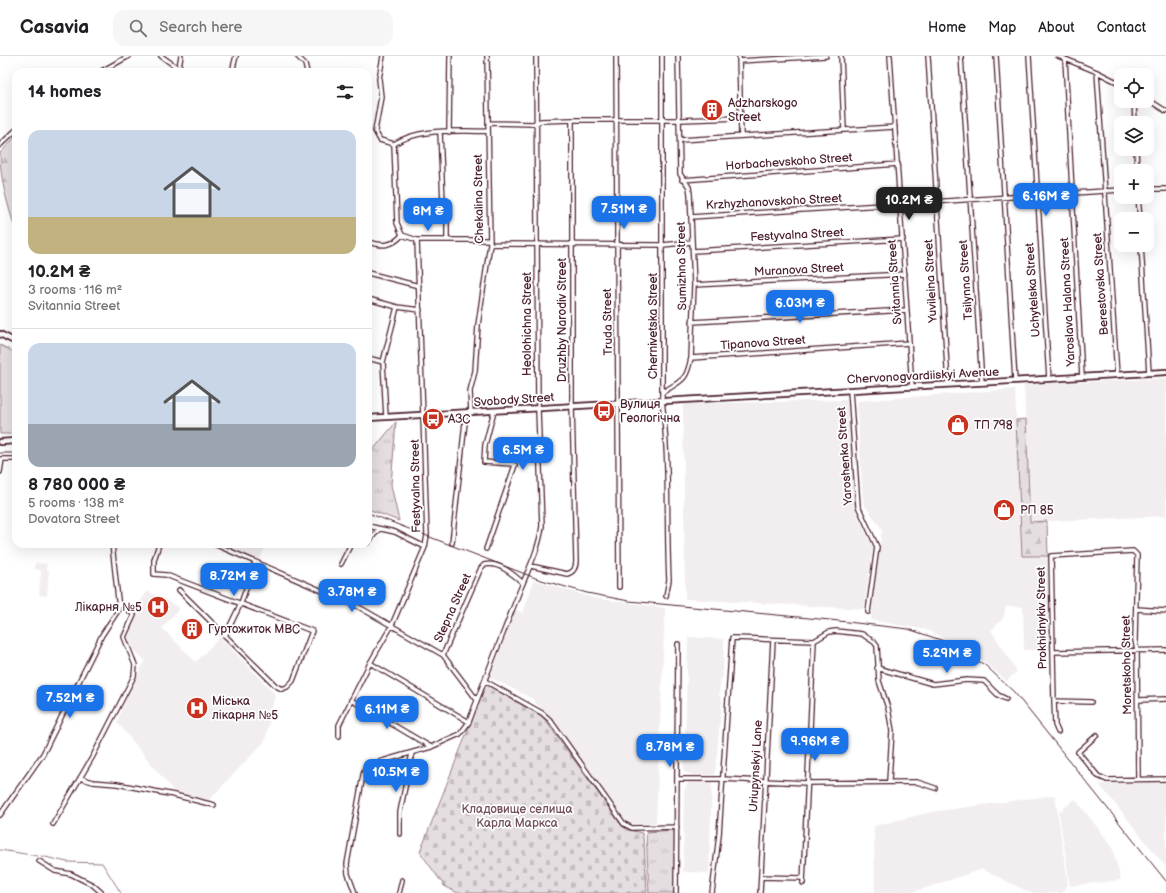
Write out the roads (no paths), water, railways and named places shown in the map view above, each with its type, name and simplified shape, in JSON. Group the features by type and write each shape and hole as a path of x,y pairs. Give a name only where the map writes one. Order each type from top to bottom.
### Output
{"main road":[{"path":"0,334 12,340"},
{"name":"Chervonogvardiiskyi Avenue","path":"662,401 1166,372"},
{"name":"Svobody Street","path":"372,418 572,406 620,405 662,401"},
{"path":"0,442 12,441"}],"street":[{"path":"107,68 129,56"},
{"path":"161,56 176,68"},
{"path":"178,68 181,56"},
{"path":"233,68 236,56"},
{"path":"297,56 305,64 306,68"},
{"path":"383,56 379,79 381,97 376,131 380,140 394,144 404,138 440,132 488,131"},
{"path":"449,132 450,56"},
{"name":"Chekalina Street","path":"452,543 470,391 474,371 478,325 490,242 487,56"},
{"name":"Heolohichna Street","path":"469,722 523,583 538,549 542,526 538,409 536,56"},
{"name":"Truda Street","path":"616,56 616,245 620,405 619,587"},
{"name":"Chernivetska Street","path":"662,56 662,401 667,435 669,580 666,596"},
{"name":"Sumizhna Street","path":"663,392 686,377 691,358 694,286 693,251 688,188 682,180 680,174 678,56"},
{"path":"739,56 741,135"},
{"path":"739,61 826,56"},
{"path":"841,56 844,130"},
{"name":"Svitannia Street","path":"890,56 912,387"},
{"name":"Yuvileina Street","path":"928,56 948,384"},
{"name":"Tsilynna Street","path":"961,56 982,382"},
{"path":"996,56 1015,380"},
{"name":"Uchytelska Street","path":"1029,56 1049,379"},
{"path":"1058,56 1114,80"},
{"name":"Yaroslava Halana Street","path":"1065,59 1071,194 1082,377"},
{"name":"Berestovska Street","path":"1097,72 1117,375"},
{"path":"1154,103 1166,110"},
{"path":"489,123 533,124 537,122 572,120 680,120 741,118"},
{"name":"Druzhby Narodiv Street","path":"531,566 567,574 576,568 572,406 572,120"},
{"path":"680,140 741,135 895,127"},
{"path":"440,132 443,202 447,221 447,240"},
{"path":"0,145 12,134"},
{"path":"394,144 397,223 402,236"},
{"name":"Horbachevskoho Street","path":"682,180 898,164"},
{"path":"1154,189 1166,188"},
{"name":"Krzhyzhanovskoho Street","path":"691,217 1114,191"},
{"path":"402,236 417,240 571,245 663,245 692,242"},
{"path":"372,243 386,246 397,241 402,236"},
{"name":"Festyvalna Street","path":"693,251 903,239"},
{"name":"Festyvalna Street","path":"339,736 339,725 370,663 392,625 425,547 427,532 424,415 417,240"},
{"path":"1141,252 1149,373"},
{"path":"372,274 419,286"},
{"name":"Muranova Street","path":"694,286 905,274"},
{"path":"372,300 397,307 420,310"},
{"path":"386,417 383,362 397,307"},
{"path":"692,322 907,310"},
{"name":"Tipanova Street","path":"691,358 909,344"},
{"path":"372,359 383,362"},
{"name":"Yaroshenka Street","path":"850,390 858,506 877,547 868,612"},
{"path":"486,549 515,468 515,465 512,464 484,462 485,445 494,411"},
{"path":"0,472 1,459 12,458"},
{"path":"372,527 395,532 425,547"},
{"path":"372,537 379,529"},
{"path":"0,815 43,754 102,635 119,609 112,548"},
{"path":"158,548 154,560 154,574 166,575 312,631 293,681 288,688 282,689 225,636 179,590"},
{"path":"223,548 357,606 443,655 478,700"},
{"path":"341,564 349,548"},
{"name":"Moretskoho Street","path":"1133,552 1137,555 1136,640 1138,779"},
{"name":"Prokhidnykiv Street","path":"1058,732 1055,724 1054,701 1051,555 1133,552"},
{"path":"225,636 240,603 255,563"},
{"name":"Stepna Street","path":"443,655 481,568 484,565 492,565 503,568 523,583"},
{"path":"53,824 130,687 134,676 135,665 124,637 134,615 119,603"},
{"path":"1136,609 1166,611"},
{"path":"712,893 719,835 732,638 814,641 823,635 836,631 862,634 874,642 877,646 877,668 879,681 888,708 892,731 888,781"},
{"name":"Uriupynskyi Lane","path":"760,893 773,640"},
{"path":"761,876 803,880 814,641"},
{"path":"676,893 678,644"},
{"path":"1053,652 1166,650"},
{"path":"355,893 348,874 347,864 365,768 372,764 431,747 460,734 469,722 370,663"},
{"path":"877,668 933,684 967,680 984,681 998,695 1006,699"},
{"path":"485,681 550,720 624,824 638,829 677,827"},
{"path":"1138,700 1166,699"},
{"path":"351,700 431,747"},
{"path":"1054,701 1091,702"},
{"path":"1097,735 1078,752 1098,776 1107,780 1166,779"},
{"path":"400,834 400,812 412,753"},
{"path":"80,778 93,782 117,784 174,795 214,805"},
{"path":"678,779 722,779 807,783 888,781 917,782 935,788"},
{"path":"39,861 55,871 71,874 93,885 102,893"},
{"path":"399,893 402,880"}],"waterway":[{"path":"0,850 38,856"},
{"path":"41,856 67,862 102,863 121,893"}],"railway":[{"path":"0,453 12,453"},
{"path":"372,515 538,579 587,593 629,601 908,629 944,641 985,665 1014,692 1166,881"}],"place":[{"name":"Adzharskogo Street","path":"712,110"},
{"name":"Вулиця Геологічна","path":"604,411"},
{"name":"АЗС","path":"433,419"},
{"name":"ТП 798","path":"958,425"},
{"name":"РП 85","path":"1004,510"},
{"name":"Лікарня №5","path":"158,607"},
{"name":"Гуртожиток МВС","path":"192,629"},
{"name":"Міська лікарня №5","path":"197,708"}],"park label":[{"name":"Кладовище селища Карла Маркса","path":"517,816"}]}
